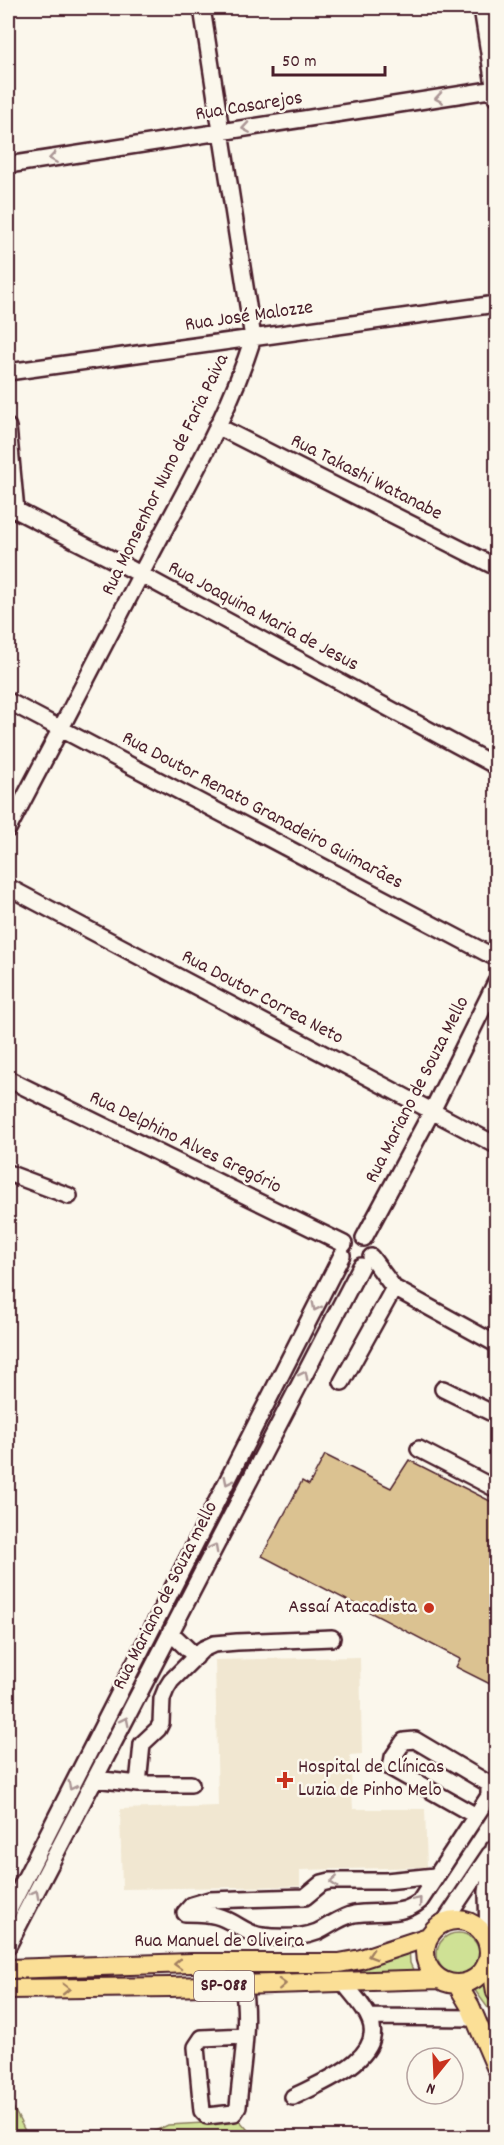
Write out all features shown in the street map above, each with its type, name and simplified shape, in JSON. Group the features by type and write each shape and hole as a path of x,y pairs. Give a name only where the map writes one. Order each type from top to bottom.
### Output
{"main road":[{"path":"445,1921 456,1919 466,1921 484,1933 491,1947 496,1992"},
{"name":"SP-088","path":"428,1937 432,1930 445,1921"},
{"path":"428,1937 424,1955 432,1973 448,1981 476,2018 496,2067"},
{"name":"Rua Manuel de Oliveira","path":"8,1969 191,1963 339,1963 361,1959 428,1937"},
{"name":"SP-088","path":"448,1981 466,1983 475,1978 488,1963 491,1947"},
{"name":"Rua Manuel de Oliveira","path":"8,1989 448,1981"}],"street":[{"name":"Rua Monsenhor Nuno de Faria Paiva","path":"8,829 217,426 241,375 253,338 202,8"},
{"path":"482,8 496,98"},
{"name":"Rua Casarejos","path":"8,165 496,89"},
{"name":"Rua José Malozze","path":"8,372 496,304"},
{"name":"Rua Takashi Watanabe","path":"217,426 496,567"},
{"path":"8,427 12,508"},
{"name":"Rua Joaquina Maria de Jesus","path":"12,508 496,766"},
{"name":"Rua Doutor Renato Granadeiro Guimarães","path":"8,701 496,958"},
{"name":"Rua Doutor Correa Neto","path":"8,887 496,1145"},
{"name":"Rua Mariano de Souza Mello","path":"364,1238 432,1111 496,982"},
{"name":"Rua Delphino Alves Gregório","path":"8,1079 343,1249"},
{"path":"8,1173 69,1196"},
{"path":"353,1236 364,1238 371,1246 366,1261 349,1264 343,1249 353,1236"},
{"name":"Rua Mariano de Souza mello","path":"8,1912 343,1249"},
{"path":"366,1261 394,1288 496,1344"},
{"name":"Rua Mariano de Souza mello","path":"8,1946 170,1632 366,1261"},
{"path":"342,1382 394,1288"},
{"path":"443,1389 496,1415"},
{"path":"419,1449 496,1489"},
{"path":"170,1632 196,1657"},
{"path":"138,1784 142,1744 158,1729 161,1723 162,1699 166,1689 203,1649 214,1644 332,1638"},
{"path":"435,1876 386,1881 330,1881 322,1883 305,1897 209,1900 192,1905 185,1913 204,1913 216,1916 244,1931 262,1936 308,1934 344,1917 412,1909 420,1901 435,1876 476,1816 489,1796 489,1784 415,1740 404,1741 393,1757 391,1768 476,1816"},
{"path":"95,1779 138,1784 191,1784"},
{"path":"445,1921 495,1846"},
{"path":"491,1947 487,1892 495,1846"},
{"path":"293,2097 349,2067 362,2057 371,2042 373,2030 370,2018 344,1982"},
{"path":"243,1985 247,2005 245,2036 237,2110 234,2113 207,2116 201,2111 196,2046 198,2041 201,2038 245,2036"},
{"path":"370,2018 476,2018"}],"shaded area":[{"name":"Hospital de Clínicas Luzia de Pinho Melo","path":"360,1657 362,1754 350,1755 353,1809 425,1809 427,1867 300,1870 300,1886 122,1889 120,1809 218,1806 215,1660"}],"green space":[{"path":"458,1933 466,1934 473,1939 478,1946 478,1962 473,1969 466,1974 458,1975 450,1974 443,1969 438,1962 437,1954 438,1946 443,1939 450,1934"},
{"path":"409,1947 410,1963 414,1972 349,1972 349,1969"},
{"path":"487,1980 496,2006 496,2019 471,1985"},
{"path":"11,2103 28,2137 8,2137 8,2105"},
{"path":"240,2121 254,2137 140,2138 168,2125"}],"building":[{"name":"Assaí Atacadista","path":"325,1455 391,1488 409,1460 496,1504 496,1687 456,1667 460,1659 262,1556 302,1481 309,1485"}],"place":[{"name":"Assaí Atacadista","path":"429,1608"},
{"name":"Hospital de Clínicas Luzia de Pinho Melo","path":"285,1780"}]}
